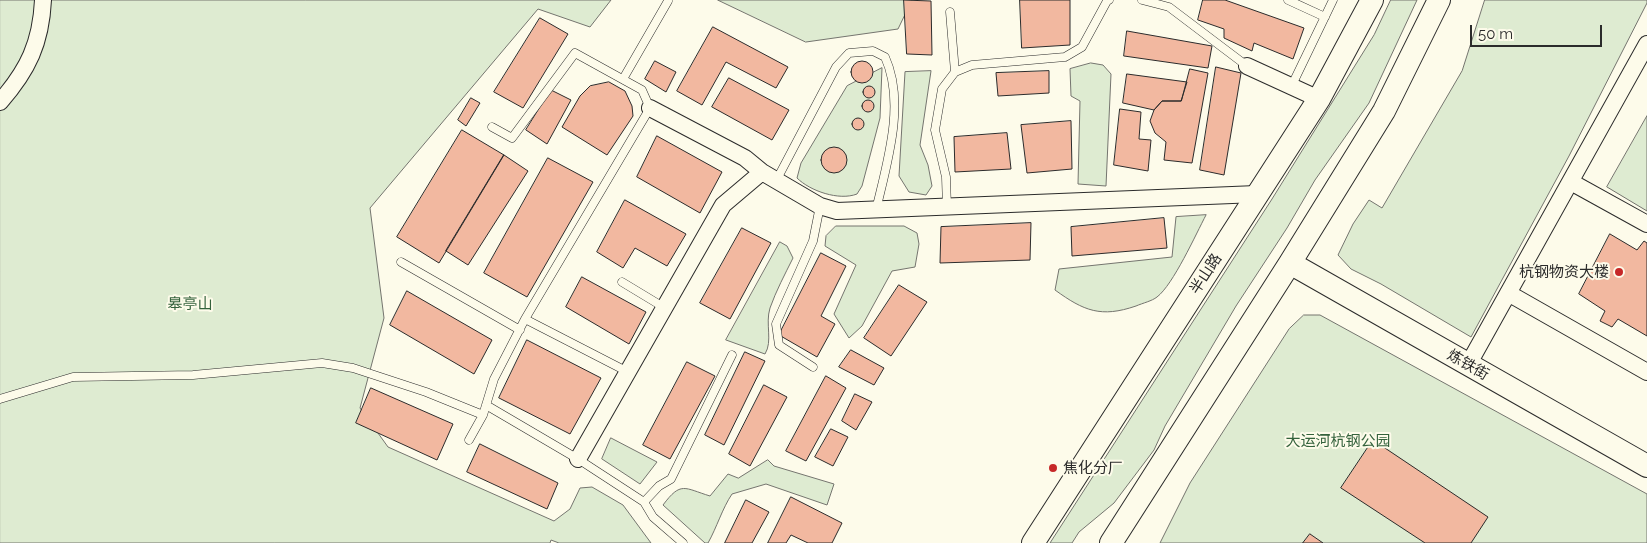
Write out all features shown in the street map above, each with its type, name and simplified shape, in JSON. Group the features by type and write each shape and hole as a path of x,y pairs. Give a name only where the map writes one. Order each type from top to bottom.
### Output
{"main road":[{"name":"半山路","path":"1033,543 1319,99 1372,0"},
{"path":"1111,543 1290,263 1384,111 1439,0"},
{"name":"炼铁街","path":"1290,263 1647,466"}],"street":[{"path":"0,102 18,81 32,54 42,25 43,0"},
{"path":"1468,365 1647,44"},
{"path":"1247,66 1319,99"},
{"path":"650,108 745,158 776,181 820,206 837,211 1257,194"},
{"path":"578,459 723,205 762,172"},
{"path":"1571,182 1647,224"},
{"path":"1508,294 1647,372"}],"lane":[{"path":"947,208 946,177 934,130 942,89 955,72 972,65 1065,57 1082,47 1108,0"},
{"path":"1142,0 1169,7 1247,66"},
{"path":"1288,0 1324,17"},
{"path":"1292,85 1333,0"},
{"path":"623,79 668,1"},
{"path":"950,12 955,72"},
{"path":"776,181 836,66 849,53 873,51 885,57 892,72 894,124 894,132 876,210"},
{"path":"469,440 483,415 494,379 525,319 650,108 642,90 576,53 512,138 492,127"},
{"path":"813,367 779,345 776,324 813,240 820,206"},
{"path":"401,262 520,330"},
{"path":"622,282 665,308"},
{"path":"525,319 628,372"},
{"path":"644,502 659,486 671,479 732,355"},
{"path":"0,399 73,377 192,375 322,364 353,368 426,392 483,415"},
{"path":"486,405 578,459 644,502 653,517 683,543"},
{"path":"668,543 673,534"}],"green space":[{"name":"皋亭山","path":"0,0 611,0 590,27 538,9 370,208 384,318 360,408 388,447 554,521 570,509 580,488 592,487 623,505 651,543 559,543 551,540 550,543 0,543"},
{"path":"718,0 912,0 898,29 806,42"},
{"path":"1391,0 1417,0 1369,103 1315,180 1287,228 1236,306 1165,426 1154,450 1114,503 1079,532 1072,543 1050,543 1272,199 1374,35"},
{"path":"1485,0 1647,0 1647,3 1569,156 1471,337 1381,284 1351,269 1338,255 1353,224 1369,200 1382,208 1462,71"},
{"path":"1091,63 1103,65 1111,74 1106,186 1078,184 1080,101 1071,96 1070,69"},
{"path":"882,68 880,118 862,186 857,194 850,196 825,194 809,187 797,178 801,163 847,86"},
{"path":"931,71 920,145 928,165 932,186 926,195 909,192 899,176 905,72"},
{"path":"1647,116 1647,211 1607,187"},
{"path":"1206,215 1170,282 1153,300 1124,310 1103,312 1075,303 1055,290 1059,269 1172,257 1176,217"},
{"path":"836,226 904,226 917,233 919,244 915,267 892,271 862,326 849,338 834,314 856,265 825,246 826,236"},
{"path":"780,242 787,246 793,258 770,308 768,320 769,338 765,354 726,340"},
{"name":"大运河杭钢公园","path":"1304,315 1320,315 1647,494 1647,543 1160,543 1190,483 1289,329"},
{"path":"611,438 657,462 640,484 602,459"},
{"path":"768,460 774,466 834,484 827,505 766,484 732,494 708,543 705,543 663,505 674,492 684,488 710,496 728,474 738,478"}],"building":[{"path":"904,0 931,1 932,55 907,54"},
{"path":"1020,0 1070,0 1070,45 1022,48"},
{"path":"1203,0 1225,0 1304,28 1293,59 1254,43 1252,51 1224,38 1224,29 1198,20"},
{"path":"540,18 568,34 523,108 494,92"},
{"path":"713,27 788,67 776,88 726,62 702,105 677,91"},
{"path":"1127,31 1212,46 1208,68 1124,56"},
{"path":"655,61 676,72 666,92 645,79"},
{"path":"862,61 870,64 873,72 870,80 862,83 854,80 851,72 854,64"},
{"path":"1216,67 1241,73 1224,175 1200,170"},
{"path":"1190,69 1208,73 1192,163 1164,160 1166,142 1155,133 1150,121 1154,110 1162,101 1181,101"},
{"path":"1049,71 1049,93 998,96 996,73"},
{"path":"1127,74 1187,82 1181,101 1162,101 1154,110 1123,103"},
{"path":"729,78 789,110 772,140 712,107"},
{"path":"609,82 625,91 632,106 633,116 607,155 562,127 580,96 590,86"},
{"path":"867,86 871,86 875,92 871,98 867,98 863,94 863,90"},
{"path":"551,90 571,100 547,144 526,130"},
{"path":"471,98 480,103 466,126 458,120"},
{"path":"866,100 870,100 874,106 870,112 866,112 862,108 862,104"},
{"path":"1120,109 1141,112 1139,139 1151,140 1148,171 1114,165"},
{"path":"856,118 860,118 864,124 860,130 856,130 852,126 852,122"},
{"path":"1071,121 1072,169 1027,173 1021,125"},
{"path":"462,130 504,155 439,263 397,237"},
{"path":"1007,133 1011,169 955,172 954,137"},
{"path":"657,136 722,172 700,213 637,177"},
{"path":"834,147 843,151 847,160 843,169 834,173 825,169 821,160 825,151"},
{"path":"504,155 528,171 468,265 446,251"},
{"path":"548,158 593,182 527,297 484,273"},
{"path":"625,200 686,234 667,266 635,248 623,268 597,252"},
{"path":"1164,218 1167,248 1072,256 1071,227"},
{"path":"1031,223 1030,260 940,263 941,227"},
{"path":"742,228 771,243 730,319 700,303"},
{"name":"杭钢物资大楼","path":"1610,234 1637,250 1644,241 1647,243 1647,336 1618,319 1612,327 1600,321 1605,311 1579,294"},
{"path":"821,253 846,266 821,316 835,324 817,357 779,335"},
{"path":"582,277 646,312 629,344 566,307"},
{"path":"899,285 927,302 891,356 864,338"},
{"path":"407,291 492,340 474,374 390,325"},
{"path":"527,340 601,378 570,434 499,398"},
{"path":"851,350 884,368 874,385 839,367"},
{"path":"745,352 765,361 724,445 705,435"},
{"path":"687,362 715,376 670,459 643,445"},
{"path":"826,376 846,388 806,461 786,451"},
{"path":"764,385 787,397 750,466 729,454"},
{"path":"371,388 453,424 437,460 356,423"},
{"path":"855,394 872,402 856,430 842,421"},
{"path":"831,429 848,437 833,466 815,457"},
{"path":"1373,440 1488,517 1471,543 1425,543 1341,488"},
{"path":"480,444 558,483 547,509 467,472"},
{"path":"791,497 842,523 832,543 808,543 791,535 786,543 768,543"},
{"path":"746,500 769,512 752,543 725,543"},
{"path":"1310,534 1323,543 1303,543"}],"place":[{"name":"杭钢物资大楼","path":"1619,272"},
{"name":"焦化分厂","path":"1053,468"}]}
